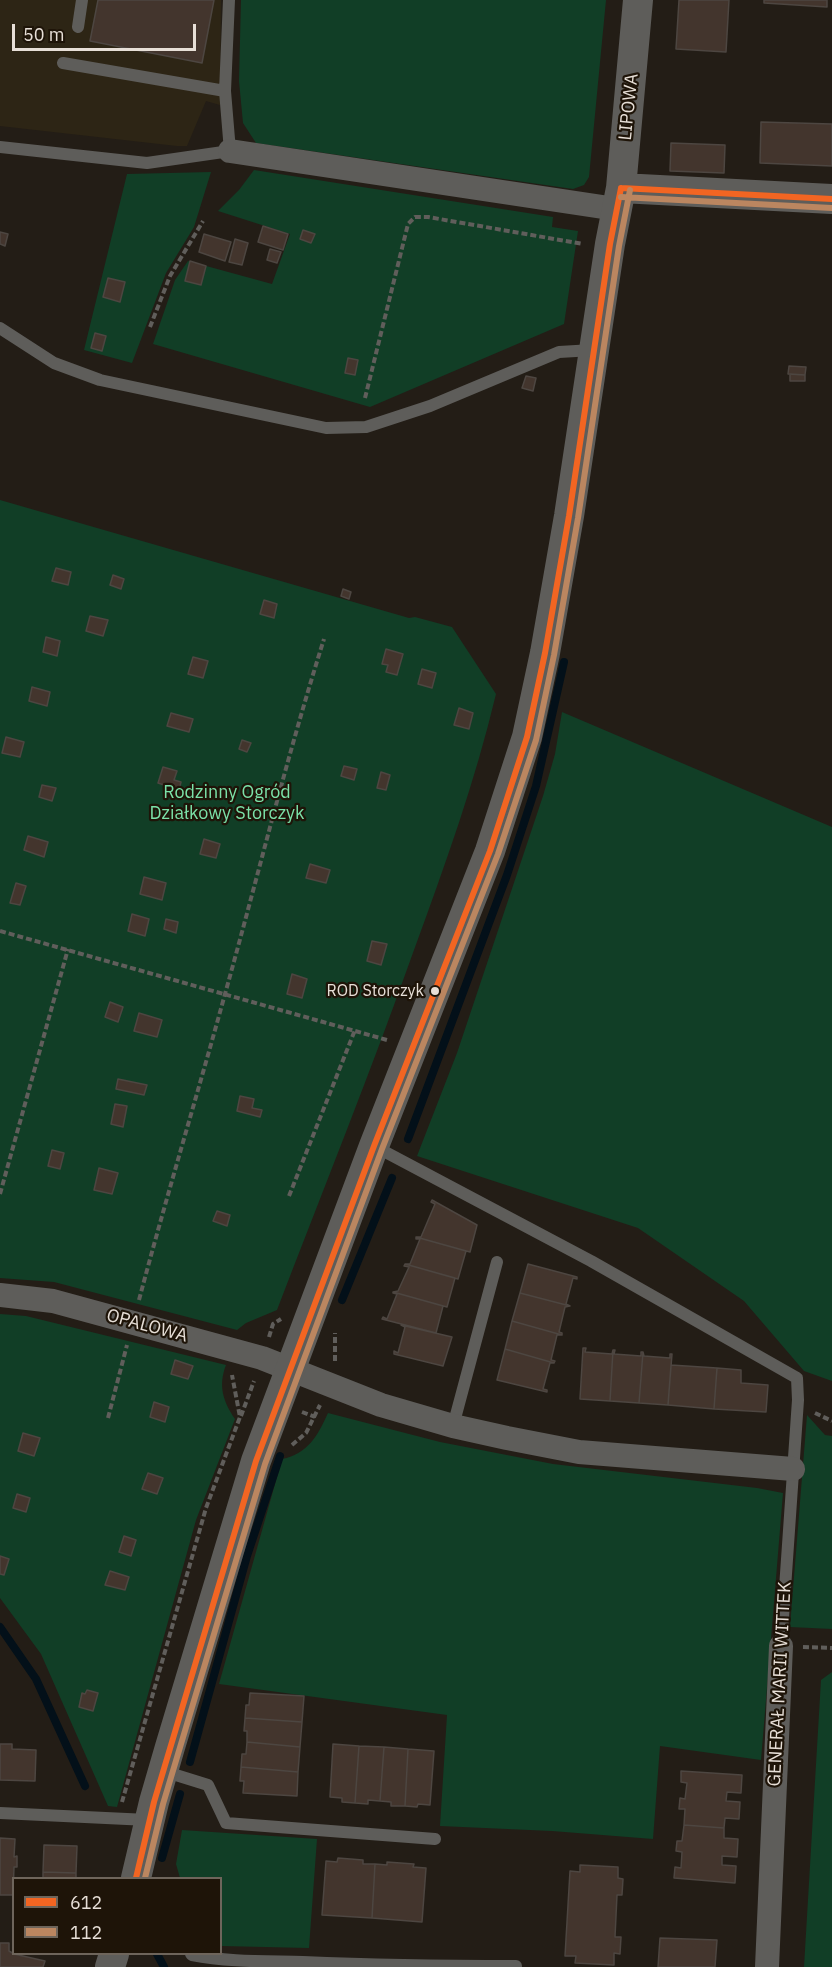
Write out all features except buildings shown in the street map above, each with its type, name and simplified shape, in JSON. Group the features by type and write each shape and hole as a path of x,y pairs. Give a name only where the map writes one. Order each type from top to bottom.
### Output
{"street":[{"name":"LIPOWA","path":"136,1877 163,1771 256,1461 374,1146 490,851 527,737 545,653 569,516 618,204 638,0"},
{"path":"230,152 618,204 832,199"},
{"name":"OPALOWA","path":"0,1295 136,1313 291,1368 381,1405 453,1426 579,1452 793,1469"},
{"name":"GENERAŁ MARII WITTEK","path":"767,1967 781,1646"}],"lane":[{"path":"78,27 82,0"},
{"path":"0,147 147,163 230,152 225,91 229,0"},
{"path":"63,63 225,91"},
{"path":"0,328 54,363 100,380 326,428 366,427 430,406 559,352 594,350"},
{"name":"GENERAŁ MARII WITTEK","path":"374,1146 591,1261 797,1378 798,1401 781,1646"},
{"path":"453,1426 497,1262"},
{"path":"163,1771 208,1785 226,1823 435,1839"},
{"path":"0,1813 150,1820"},
{"path":"192,1955 208,1958 295,1962 516,1966"}],"path":[{"path":"365,398 408,224 415,217 428,217 575,242"},
{"path":"150,327 170,276 203,221"},
{"path":"108,1418 300,716 324,639"},
{"path":"0,931 382,1038"},
{"path":"0,1194 68,949"},
{"path":"289,1196 355,1030"},
{"path":"332,1369 336,1358 335,1334 339,1323"},
{"path":"121,1808 206,1508 240,1417 232,1372"},
{"path":"285,1450 306,1433 321,1402"}],"shaded area":[{"path":"0,0 221,0 220,105 206,101 187,146 0,126"}],"green space":[{"path":"241,0 606,0 589,177 584,185 573,189 256,143 243,123 239,81"},
{"path":"254,170 553,217 552,227 578,231 564,324 370,407 153,344 175,280 188,261 272,284 290,234 218,211 239,190"},
{"path":"211,172 194,227 166,273 132,363 84,350 127,174"},
{"name":"Rodzinny Ogród Działkowy Storczyk","path":"0,500 409,618 415,617 452,627 496,694 469,791 437,887 277,1310 246,1323 237,1330 54,1282 0,1278"},
{"path":"562,712 832,827 832,1381 804,1371 744,1301 638,1228 417,1156 457,1053 543,796 555,754"},
{"path":"0,1314 26,1316 226,1365 222,1380 223,1393 227,1406 235,1419 196,1520 117,1807 108,1806 41,1654 0,1598"},
{"path":"328,1413 440,1442 553,1464 783,1493 761,1760 660,1746 653,1839 552,1831 440,1826 447,1715 219,1684 282,1459 299,1453 311,1442"},
{"path":"807,1415 825,1435 832,1436 832,1629 790,1627"},
{"path":"832,1672 832,1967 804,1967 821,1680"},
{"path":"182,1830 317,1839 309,1948 222,1946 222,1877 180,1877 176,1864"}],"waterway":[{"path":"408,1139 507,875 536,786 564,662"},
{"path":"342,1300 392,1178"},
{"path":"190,1762 247,1556 280,1456"},
{"path":"0,1627 36,1679 85,1786"},
{"path":"162,1858 180,1794"},
{"path":"158,1955 164,1967"}],"transit line":[{"name":"612","path":"621,188 832,199"},
{"name":"612","path":"136,1877 154,1802 256,1461 374,1146 490,851 527,737 545,653 569,516 610,244 621,188"},
{"name":"112","path":"145,1877 163,1804 265,1464 382,1149 498,854 536,740 554,655 578,518 619,246 630,190"},
{"name":"112","path":"621,197 832,208"}],"place":[{"name":"ROD Storczyk","path":"435,991"}]}
